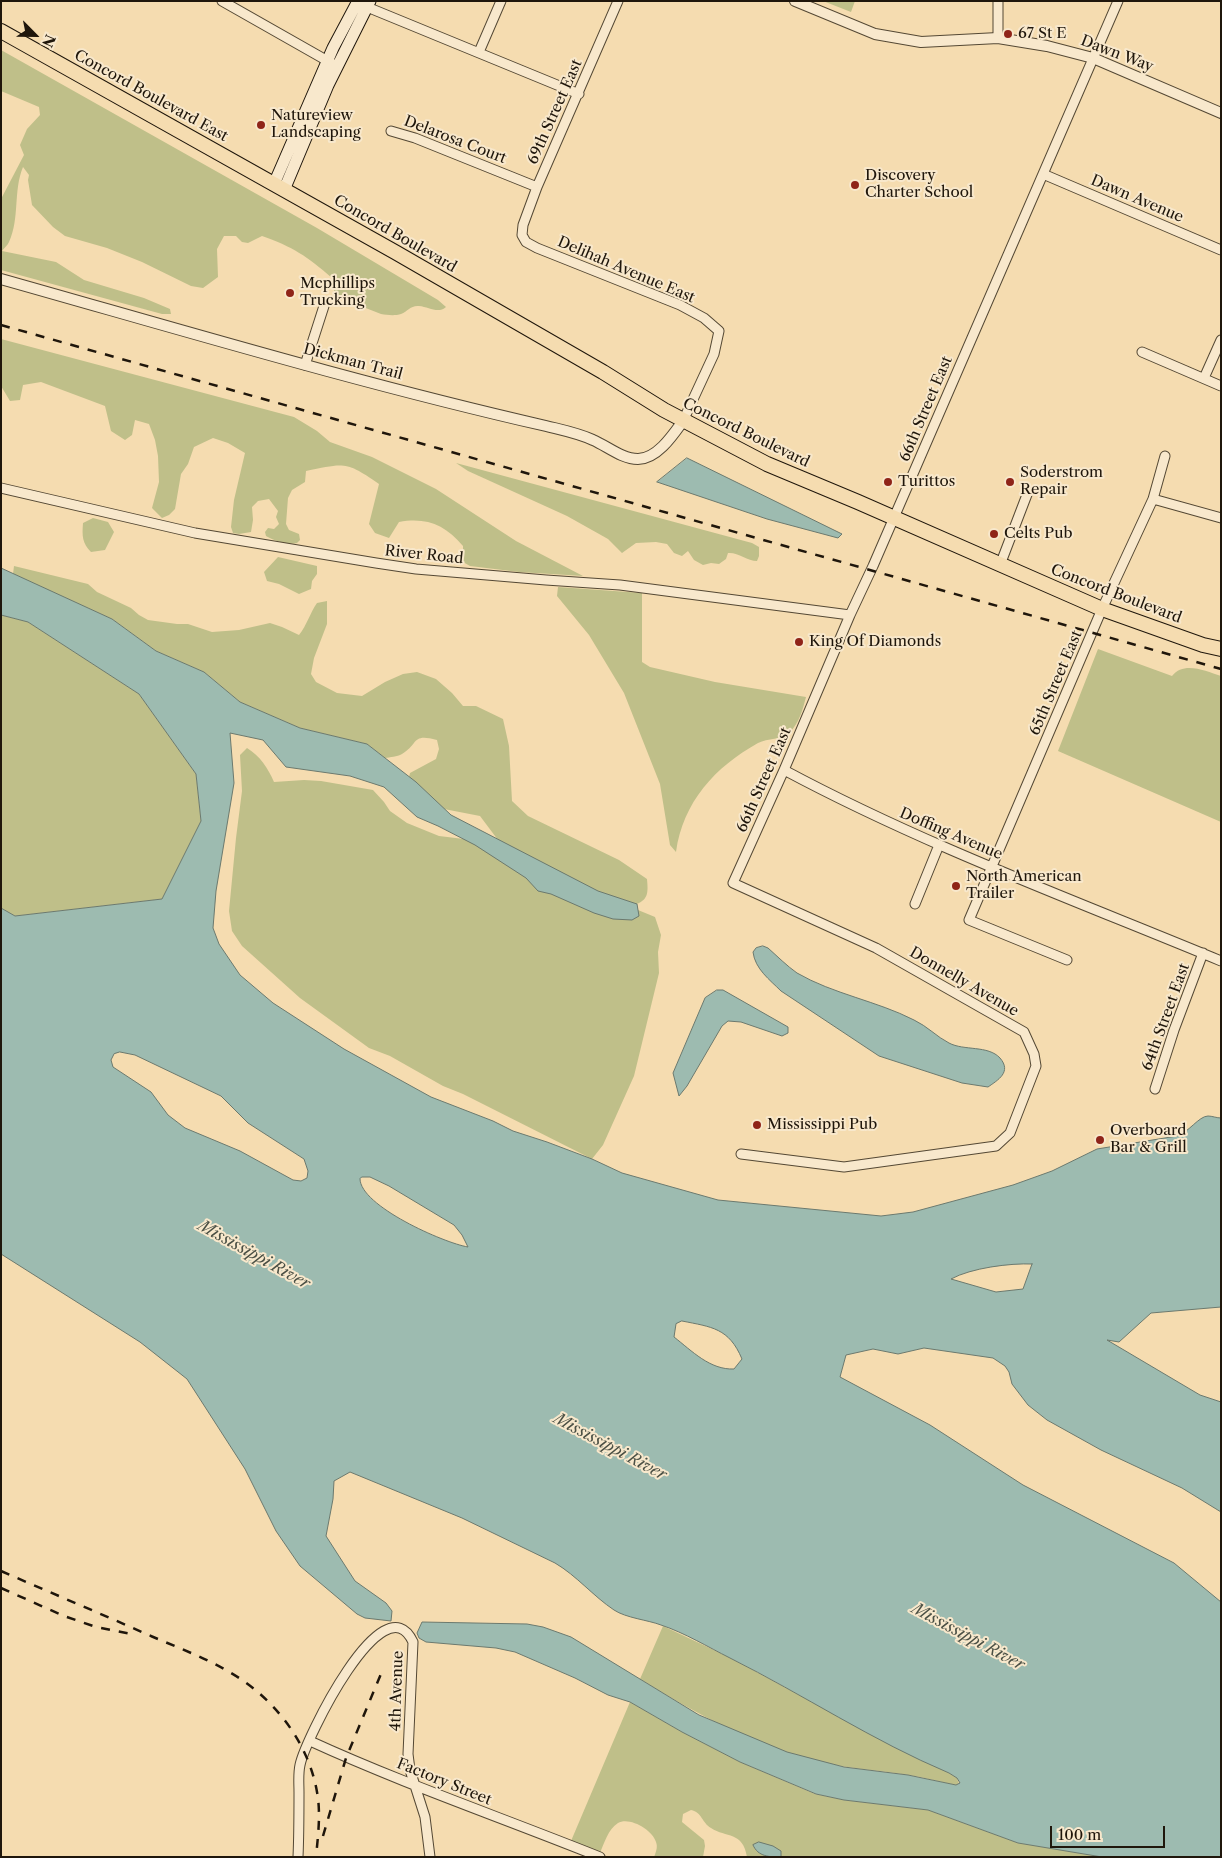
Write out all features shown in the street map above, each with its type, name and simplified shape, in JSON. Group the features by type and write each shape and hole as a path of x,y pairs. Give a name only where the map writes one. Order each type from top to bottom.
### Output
{"main road":[{"path":"279,187 332,64 365,3"},
{"name":"Concord Boulevard East","path":"1,31 279,187"},
{"name":"Concord Boulevard","path":"279,187 603,372 683,421 766,464 1102,609 1203,645 1221,649"}],"street":[{"path":"222,1 332,64"},
{"path":"479,52 501,1"},
{"name":"69th Street East","path":"522,235 522,224 537,187 618,1"},
{"name":"Dawn Way","path":"794,1 875,34 921,42 998,38 1047,46 1093,58 1221,113"},
{"path":"998,1 998,38"},
{"name":"66th Street East","path":"733,883 894,518 1118,1"},
{"path":"365,3 579,94"},
{"name":"Delarosa Court","path":"391,131 415,138 537,187"},
{"name":"Dawn Avenue","path":"1043,174 1221,250"},
{"name":"Delihah Avenue East","path":"522,235 526,242 537,248 680,305 704,318 719,331 714,354 683,421"},
{"name":"Dickman Trail","path":"1,279 305,365 574,433 629,458 636,459 651,455 660,448 683,421"},
{"path":"305,365 324,306"},
{"path":"1204,378 1221,340"},
{"path":"1142,352 1221,386"},
{"name":"65th Street East","path":"1067,960 968,920 1102,609 1153,499 1166,456"},
{"name":"River Road","path":"1,488 195,533 416,569 620,585 850,615"},
{"path":"1000,565 1028,492"},
{"path":"1153,499 1221,518"},
{"name":"Doffing Avenue","path":"784,770 835,797 939,845 1221,960"},
{"path":"915,904 939,845"},
{"name":"Donnelly Avenue","path":"733,883 876,948 1024,1032 1029,1041 1036,1066 1010,1133 996,1146 844,1167 741,1154"},
{"name":"64th Street East","path":"1155,1090 1174,1030 1203,953"},
{"name":"4th Avenue","path":"310,1741 328,1703 355,1658 375,1636 391,1627 400,1628 408,1632 413,1642 408,1754 410,1770 425,1817 430,1857"},
{"path":"298,1857 300,1766 310,1741"},
{"name":"Factory Street","path":"310,1741 346,1758 600,1857"}],"green space":[{"path":"823,1 855,1 851,12"},
{"path":"1,50 317,228 438,300 446,307 437,310 416,306 399,315 381,314 335,296 332,278 323,270 291,248 262,236 248,243 242,242 236,236 224,236 217,249 218,277 203,288 191,286 142,262 107,248 65,236 53,227 32,205 29,175 23,167 18,185 16,214 12,233 2,251 56,262 84,280 144,298 170,309 171,314 162,314 1,270 1,199 24,155 20,145 27,129 40,115 39,107 1,91"},
{"path":"1,339 294,417 317,431 330,442 372,457 436,489 516,541 583,576 519,572 470,566 463,562 463,546 442,528 427,522 399,522 389,538 375,533 369,524 379,484 359,471 345,466 329,466 306,471 305,482 292,490 288,498 286,524 289,530 299,534 300,540 297,543 281,542 266,536 265,532 268,528 274,529 279,524 276,517 278,511 269,499 258,501 252,507 253,520 251,532 233,533 231,527 234,500 245,453 228,443 213,438 194,447 188,464 181,474 175,509 169,515 162,518 152,508 159,482 158,456 149,424 135,420 132,435 125,440 111,431 105,406 41,382 23,385 20,400 10,401 1,386"},
{"path":"456,463 752,543 759,547 759,556 757,561 728,553 726,559 719,564 703,565 694,560 688,551 682,556 674,553 667,544 656,542 636,543 622,553 608,539 567,516 468,471"},
{"path":"93,518 108,522 114,532 105,550 91,552 84,542 83,523"},
{"path":"278,557 317,566 317,574 312,581 311,589 299,594 279,584 267,581 264,572"},
{"path":"14,566 88,584 97,592 131,608 148,620 188,624 212,632 239,630 270,623 299,635 317,603 327,601 327,624 314,658 311,674 316,682 337,693 362,696 403,674 417,672 436,679 463,706 476,706 503,719 509,746 512,801 528,816 619,860 647,879 647,894 644,900 637,904 638,910 655,917 661,935 658,952 659,973 634,1076 603,1145 592,1159 463,1094 443,1086 390,1056 369,1048 300,998 242,946 232,931 229,911 242,791 240,755 247,748 263,763 274,782 321,781 373,790 390,811 407,823 439,836 505,844 498,840 480,816 444,809 409,777 410,773 436,759 439,749 437,740 429,738 419,739 402,754 385,758 367,744 300,728 240,702 204,672 156,651 112,619 13,574"},
{"path":"558,587 642,593 642,662 650,667 715,682 806,697 798,720 790,732 786,735 758,743 742,753 728,763 704,788 686,817 676,852 670,845 660,784 624,693 589,635 557,596"},
{"path":"1,615 28,622 139,694 196,774 201,821 162,899 15,916 1,908"},
{"path":"1098,649 1172,676 1182,669 1195,668 1221,676 1221,822 1058,751"},
{"path":"663,1626 731,1658 949,1773 957,1778 959,1784 821,1762 773,1747 727,1728 640,1679"},
{"path":"630,1702 740,1762 815,1794 844,1800 928,1810 1018,1843 1102,1857 747,1857 742,1843 738,1839 711,1828 698,1813 691,1810 683,1814 682,1822 704,1840 703,1857 654,1857 657,1846 654,1837 640,1825 628,1821 618,1823 612,1829 600,1853 571,1841"}],"water":[{"path":"687,458 842,534 838,538 767,519 657,482"},
{"name":"Mississippi River","path":"1,568 112,619 156,651 204,672 240,702 300,728 367,744 416,782 451,815 598,891 637,904 639,916 632,920 613,919 594,913 551,894 538,891 526,878 475,845 417,817 384,787 350,776 286,767 263,740 230,733 234,783 216,891 213,928 219,944 240,975 273,1003 344,1049 431,1097 493,1121 513,1131 592,1159 622,1173 718,1200 881,1216 913,1212 1013,1185 1052,1171 1097,1149 1177,1136 1205,1117 1221,1118 1221,1307 1151,1313 1119,1342 1107,1340 1200,1395 1221,1402 1221,1512 1182,1488 1101,1450 1047,1420 1028,1405 1012,1384 1009,1372 1005,1366 993,1358 924,1348 898,1354 873,1349 846,1355 840,1377 930,1425 1023,1485 1174,1563 1221,1602 1221,1857 1102,1857 1018,1843 928,1810 844,1800 816,1794 740,1762 630,1702 608,1695 575,1678 515,1652 496,1648 426,1642 419,1638 417,1633 422,1622 527,1624 543,1627 571,1637 699,1715 787,1752 844,1767 908,1775 956,1785 960,1783 957,1778 949,1773 893,1747 696,1640 661,1625 619,1613 555,1563 462,1518 350,1472 334,1481 333,1499 326,1536 355,1581 386,1603 392,1611 391,1621 365,1618 357,1614 300,1566 276,1531 245,1469 187,1379 140,1342 1,1254 1,908 15,916 162,899 201,821 196,774 139,694 28,622 1,615","holes":["120,1052 135,1055 221,1096 248,1123 304,1159 308,1171 307,1178 301,1181 293,1180 240,1151 185,1128 168,1115 151,1092 113,1067 111,1060 114,1054","362,1177 370,1177 389,1186 454,1225 468,1247 423,1231 405,1222 374,1200 364,1190 360,1179","1032,1264 1023,1289 996,1292 951,1279 980,1269","682,1321 711,1327 731,1341 742,1359 734,1369 709,1363 674,1337 676,1324"]},
{"path":"763,946 768,948 797,973 825,987 900,1013 919,1022 945,1041 955,1045 989,1051 995,1054 1000,1058 1005,1067 1002,1075 988,1087 962,1083 879,1056 781,991 764,974 754,958 753,952 756,948"},
{"path":"717,990 723,990 788,1027 788,1033 782,1036 741,1022 728,1021 722,1026 687,1086 679,1096 673,1073 705,998"},
{"path":"759,1842 773,1846 781,1851 781,1857 769,1856 758,1852 753,1845"}],"railway":[{"path":"1,325 1221,669"},
{"path":"1,1571 205,1659 241,1679 257,1691 285,1720 305,1754 312,1773 319,1808 316,1857"},
{"path":"1,1588 64,1616 96,1627 136,1635"},
{"path":"323,1836 346,1758 383,1669"}],"place":[{"name":"67 St E","path":"1008,34"},
{"name":"Natureview Landscaping","path":"261,125"},
{"name":"Discovery Charter School","path":"855,185"},
{"name":"Mcphillips Trucking","path":"290,293"},
{"name":"Turittos","path":"888,482"},
{"name":"Soderstrom Repair","path":"1010,482"},
{"name":"Celts Pub","path":"994,534"},
{"name":"King Of Diamonds","path":"799,642"},
{"name":"North American Trailer","path":"956,886"},
{"name":"Mississippi Pub","path":"757,1125"},
{"name":"Overboard Bar & Grill","path":"1100,1140"}]}
